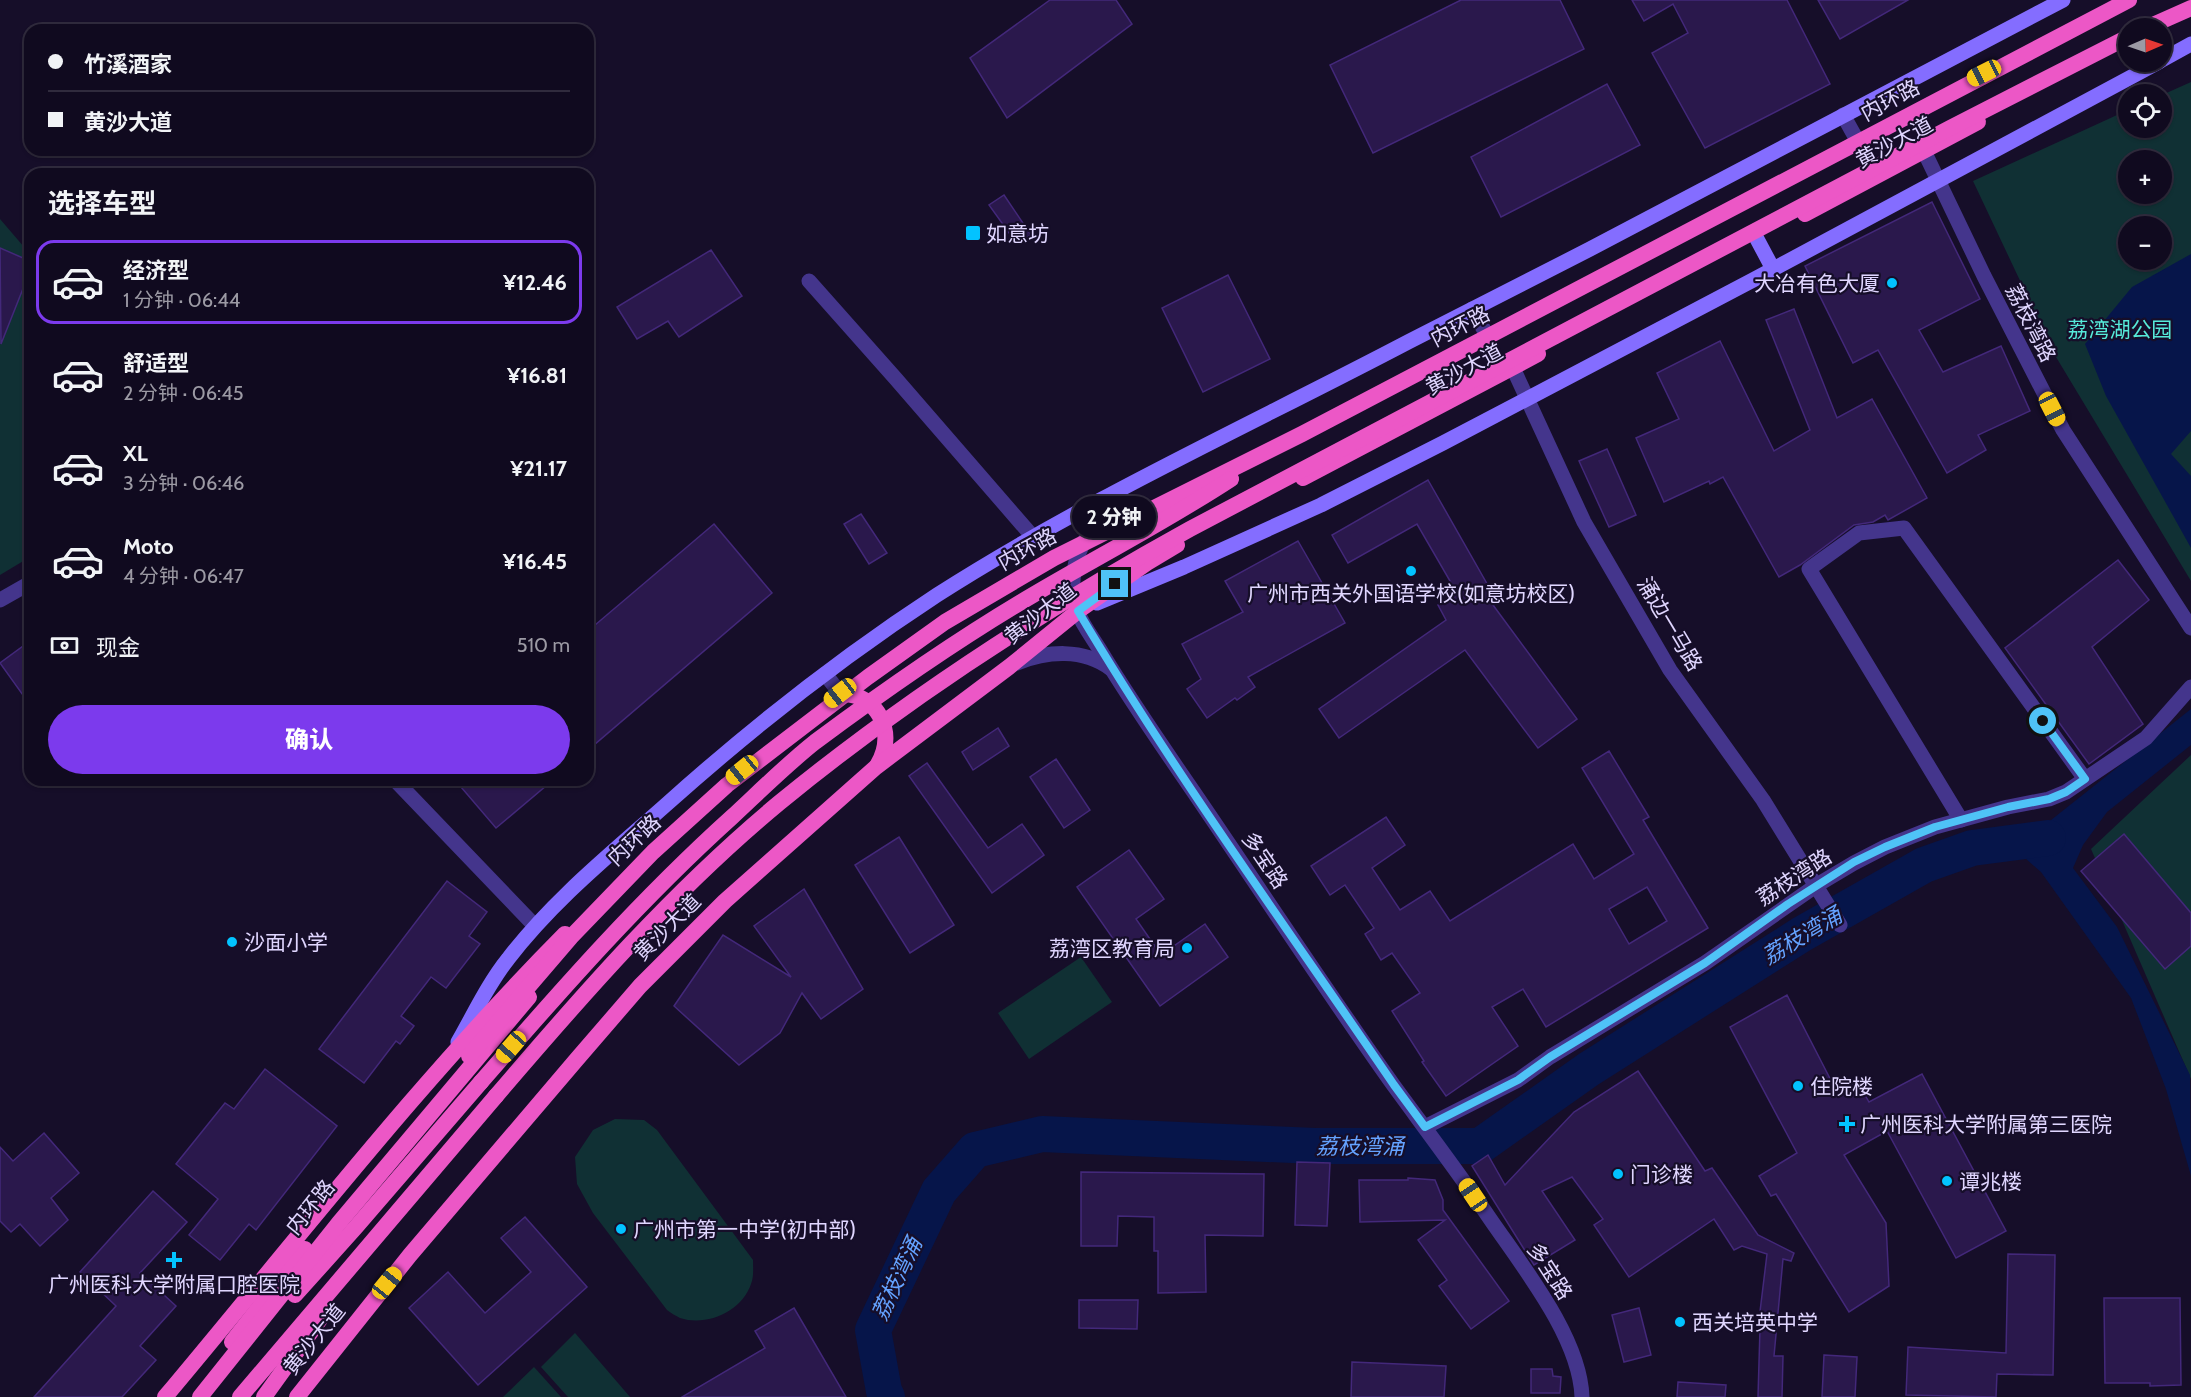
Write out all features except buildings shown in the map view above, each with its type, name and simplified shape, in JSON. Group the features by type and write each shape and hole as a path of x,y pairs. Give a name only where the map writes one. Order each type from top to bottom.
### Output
{"highway":[{"name":"黄沙大道","path":"1087,537 1299,433 2121,0"},
{"name":"内环路","path":"193,1397 255,1311 312,1240 542,970 615,889 727,785 877,670 945,622 1053,558 1302,434 2129,0"},
{"path":"2171,18 2191,10"},
{"path":"2172,20 2191,10"},
{"path":"240,1397 585,993 726,850 778,804 859,741 980,654 1084,588 1190,529 2118,42"},
{"name":"黄沙大道","path":"297,1397 410,1255 640,986 725,901 876,767 1009,667 1078,611 1147,563 1194,535 2118,47"},
{"path":"256,1329 303,1287 645,898 690,854 813,744 940,655 1012,608 1172,516 1302,434"},
{"path":"165,1397 279,1257 452,1053 541,958 626,873 718,790 840,693 858,696 866,701 884,724 887,736 884,753 876,767"},
{"path":"200,1397 338,1224 512,1019 626,873"},
{"path":"264,1397 374,1242"}],"main road":[{"path":"452,1053 495,977 535,926 583,879 705,770 825,674 937,596 1033,537 1148,476 2063,0"},
{"path":"2172,54 2191,44"},
{"path":"1078,611 1184,567 1321,505 1773,269 2140,72"},
{"path":"1757,239 1773,269"}],"street":[{"path":"1844,115 1857,140"},
{"name":"荔枝湾路","path":"1924,151 1984,276 2063,430 2191,628"},
{"path":"808,281 897,379 1033,537"},
{"path":"1472,309 1487,335"},
{"name":"涌边一马路","path":"1513,368 1584,522 1670,670 1763,800 1840,925"},
{"path":"1961,820 1809,569 1859,533 1904,528 2085,779"},
{"path":"1078,611 1074,569 1081,546 1087,537"},
{"path":"0,600 24,586"},
{"name":"多宝路","path":"1078,611 1113,670 1317,974 1462,1178 1554,1316 1576,1362 1582,1384 1582,1397"},
{"path":"1009,667 1035,656 1053,653 1081,655 1098,660 1113,670"},
{"path":"825,674 840,693"},
{"name":"荔枝湾路","path":"1425,1127 1518,1080 1550,1057 1705,963 1817,885 1885,847 1935,827 2008,807 2049,799 2066,792 2146,738 2191,687"},
{"path":"401,786 535,926"}],"green space":[{"name":"荔湾湖公园","path":"2191,82 2191,581 2056,357 1973,181 2118,115 2118,138 2172,138 2172,91"},
{"path":"0,219 24,247 24,561 0,575"},
{"path":"2191,755 2191,1079 2091,849"},
{"path":"1081,957 1112,1002 1029,1059 998,1013"},
{"path":"615,1119 644,1120 657,1130 753,1260 751,1284 740,1302 732,1309 701,1320 680,1318 667,1310 593,1213 577,1184 575,1157 593,1130"},
{"path":"575,1333 630,1397 568,1397 541,1367"},
{"path":"534,1367 561,1397 503,1397"}],"shaded area":[{"path":"2191,254 2191,431 2171,454 2191,476 2191,548 2106,396 2085,344 2132,287 2162,270 2172,270 2172,265"},
{"path":"2191,709 2191,745 2107,812 2083,845 2073,868 2117,927 2190,1075 2191,1176 2166,1089 2131,998 2041,872 2025,858 2028,827 2041,828"}],"waterway":[{"name":"荔枝湾涌","path":"887,1397 873,1330 939,1191 975,1150 1042,1134 1315,1146 1480,1146 1589,1069 1802,934 1924,865 1972,848 2048,838"}],"place":[{"name":"如意坊","path":"973,233"},
{"name":"大冶有色大厦","path":"1892,283"},
{"name":"广州市西关外国语学校(如意坊校区)","path":"1411,571"},
{"name":"沙面小学","path":"232,942"},
{"name":"荔湾区教育局","path":"1187,948"},
{"name":"住院楼","path":"1798,1086"},
{"name":"广州医科大学附属第三医院","path":"1847,1124"},
{"name":"门诊楼","path":"1618,1174"},
{"name":"谭兆楼","path":"1947,1181"},
{"name":"广州市第一中学(初中部)","path":"621,1229"},
{"name":"广州医科大学附属口腔医院","path":"174,1260"},
{"name":"西关培英中学","path":"1680,1322"}],"route":[{"path":"1115,584 1078,611 1113,670 1182,776 1425,1127 1518,1080 1550,1057 1705,963 1788,904 1854,862 1935,827 2032,801 2049,799 2066,792 2085,779 2043,721"}]}
